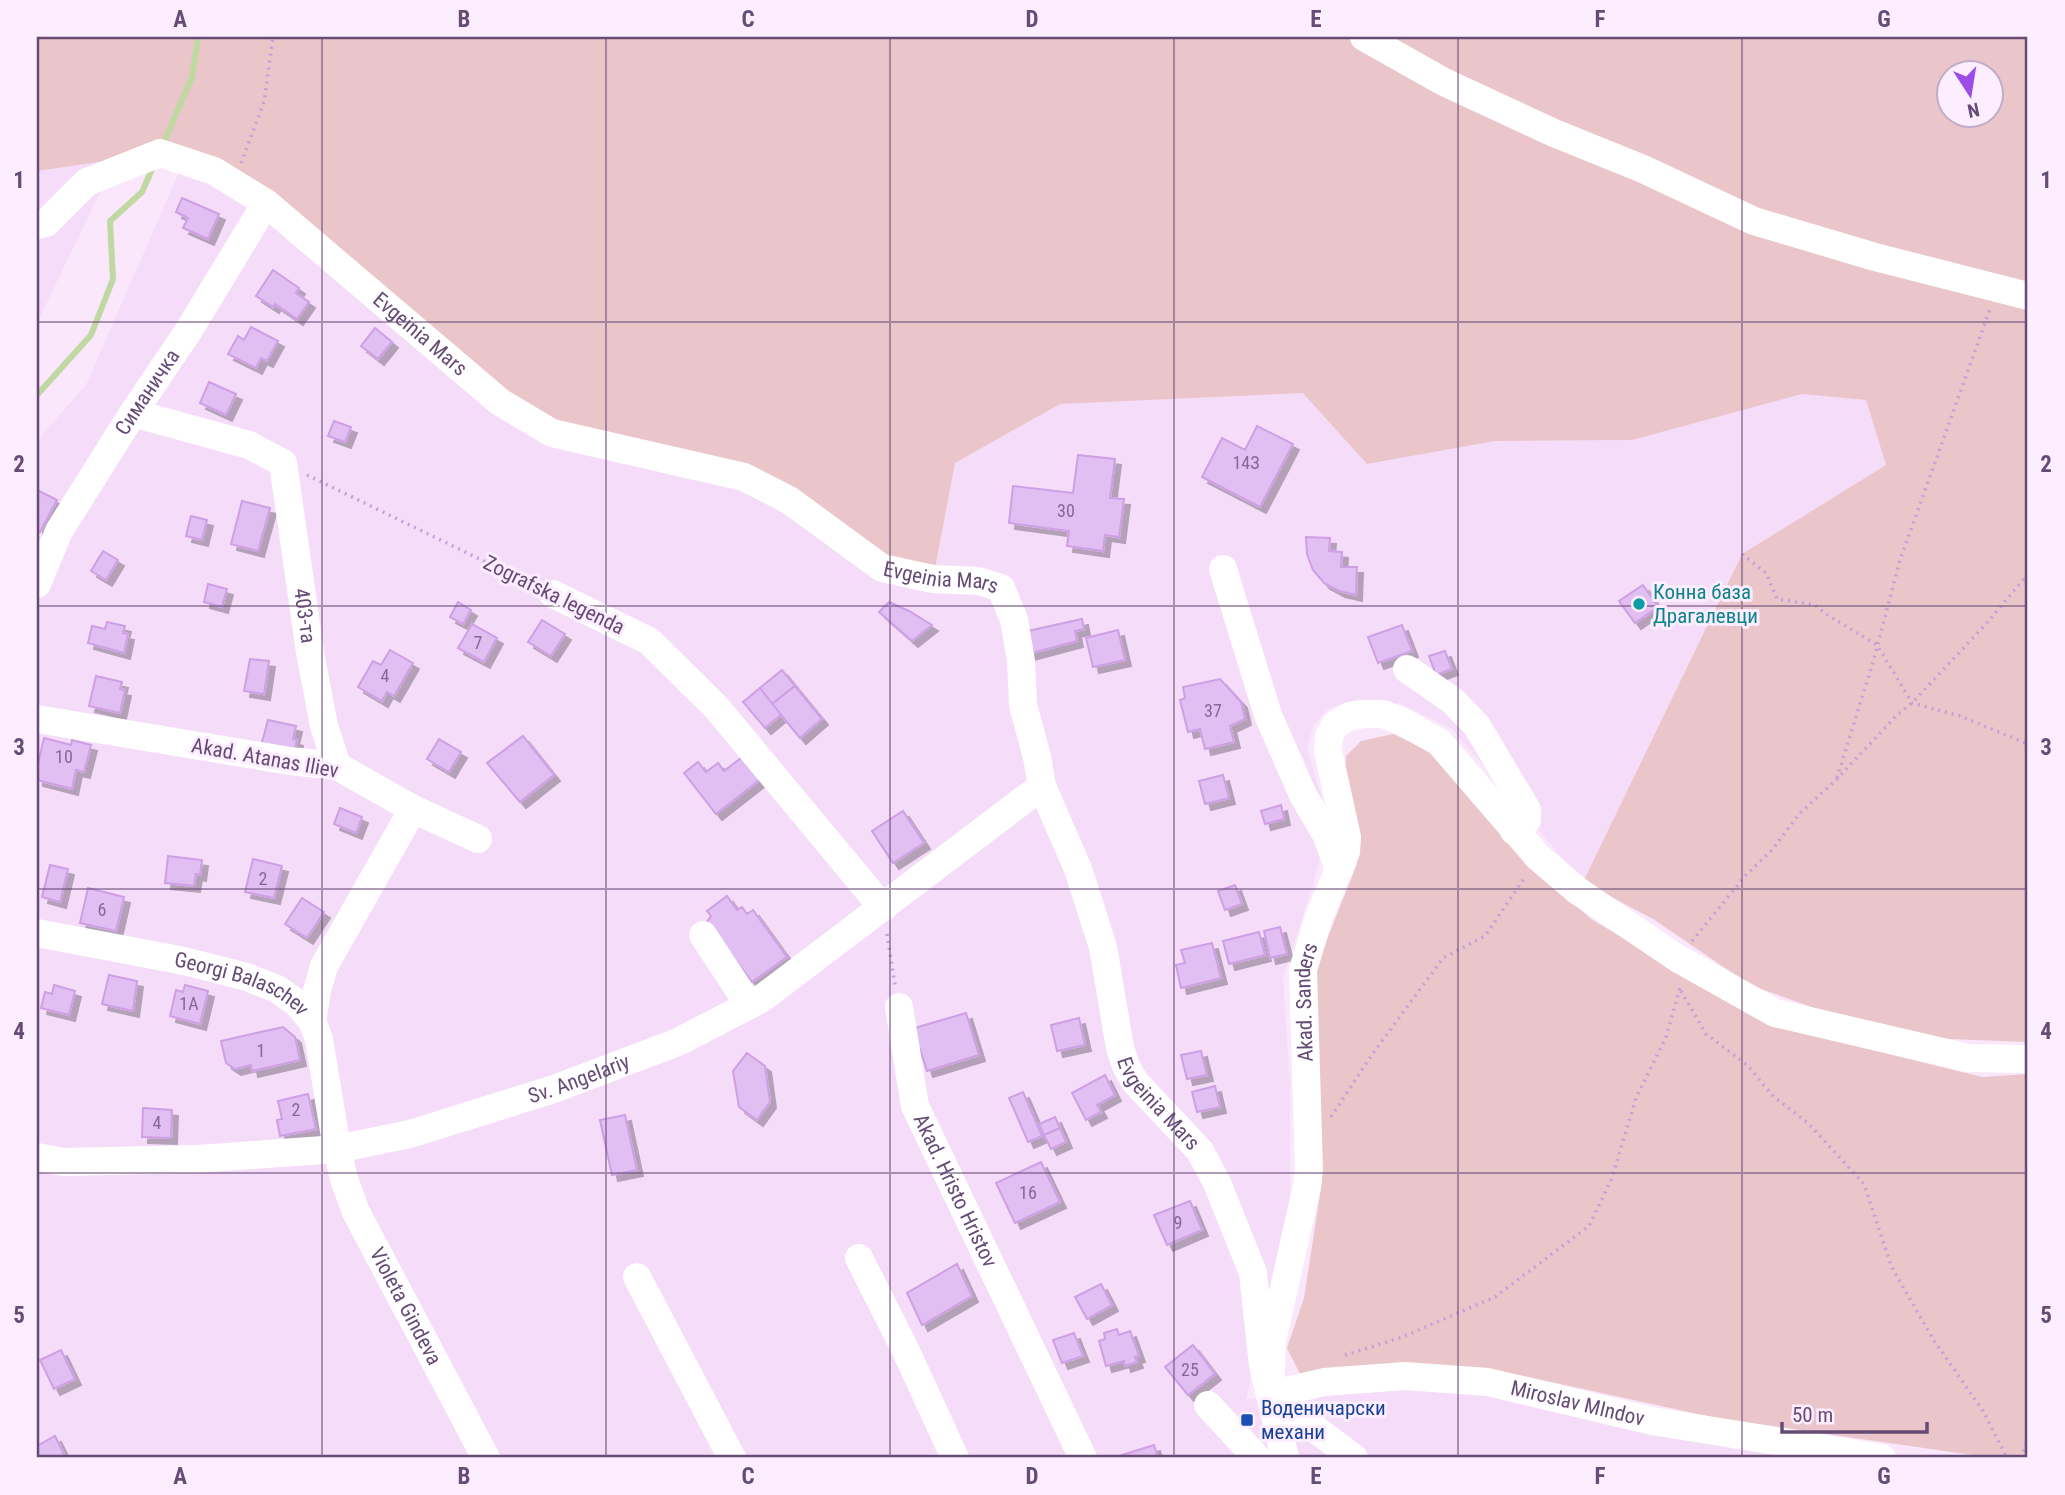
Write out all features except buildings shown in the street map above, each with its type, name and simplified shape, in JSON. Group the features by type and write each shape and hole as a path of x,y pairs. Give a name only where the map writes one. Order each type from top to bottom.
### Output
{"street":[{"path":"1364,37 1444,82 1754,221 1875,257 2028,296"},
{"name":"Evgeinia Mars","path":"37,225 46,223 87,182 152,156 214,171 266,204 500,402 552,433 744,477 789,500 882,568 933,579 979,581 1001,588 1014,620 1022,669 1023,705 1042,786 1078,869 1103,947 1120,1048 1135,1082 1200,1151 1217,1183 1252,1273 1263,1366 1270,1395"},
{"name":"Симаничка","path":"37,584 59,531 189,330 266,204"},
{"path":"133,413 249,445 284,463"},
{"name":"403-та","path":"284,463 310,652 324,726 337,766"},
{"path":"1223,569 1268,715 1295,778 1327,836 1339,870"},
{"name":"Zografska legenda","path":"553,594 649,641 716,707 883,908"},
{"path":"1407,669 1453,701 1477,726 1527,810 1527,820 1514,831 1538,858 1578,891 1677,958 1775,1013 1968,1058 2028,1059"},
{"name":"Akad. Sanders","path":"1285,1458 1270,1395 1275,1324 1309,1169 1303,970 1319,917 1346,852 1347,837 1330,763 1329,736 1336,724 1350,716 1382,714 1417,728 1439,742 1514,831"},
{"name":"Akad. Atanas Iliev","path":"37,719 290,761 337,766 414,809 478,839"},
{"name":"Sv. Angelariy","path":"37,1157 64,1161 170,1159 337,1149 410,1133 554,1089 678,1042 761,999 1042,786"},
{"path":"312,1021 324,966 414,809"},
{"name":"Georgi Balaschev","path":"37,933 184,961 247,977 277,989 297,1003 312,1021 319,1039 337,1149"},
{"path":"703,935 749,1005"},
{"name":"Akad. Hristo Hristov","path":"899,1007 915,1106 1083,1458"},
{"name":"Violeta Gindeva","path":"337,1149 356,1212 486,1458"},
{"path":"859,1258 955,1458"},
{"path":"637,1277 732,1458"},
{"name":"Miroslav MIndov","path":"1270,1395 1324,1382 1405,1376 1488,1382 1652,1422 1882,1458"},
{"path":"1270,1395 1354,1458"},
{"path":"1208,1405 1257,1458"}],"path":[{"path":"233,183 264,103 273,37"},
{"path":"1836,780 1900,560 1997,288"},
{"name":"Zografska legenda","path":"284,463 553,594"},
{"path":"1742,554 1766,573 1777,599 1815,605 1877,645 1912,703 1960,716 2028,744"},
{"path":"2007,1458 1983,1411 1933,1339 1892,1268 1864,1184 1808,1123 1774,1097 1747,1065 1706,1034 1681,991 1677,958 1746,875 1772,850 1799,814 1912,703 1986,624 2028,574"},
{"path":"1329,1119 1371,1056 1443,958 1485,936 1538,858"},
{"path":"883,908 899,1007"},
{"path":"1335,1358 1400,1338 1496,1297 1589,1226 1612,1178 1636,1098 1666,1037 1681,991"},
{"path":"2021,1458 2028,1438"}],"shaded area":[{"path":"37,37 2028,37 2028,1042 1895,1037 1750,985 1653,919 1583,882 1742,554 1886,465 1866,400 1802,394 1632,440 1495,441 1367,464 1303,393 1060,404 955,463 933,579 882,568 789,500 552,433 266,204 160,153 37,171"},
{"path":"116,159 37,323 37,171"},
{"path":"184,161 685,463 933,579 955,463 1060,404 1304,393 1367,464 1495,441 1632,440 1802,394 1866,400 1886,465 1742,554 1583,882 1451,728 1401,704 1358,699 1329,708 1314,724 1307,748 1329,823 1314,881 1283,978 1290,1086 1290,1200 1246,1400 1405,1376 1882,1458 37,1458 37,441 86,385"},
{"path":"1393,734 1433,752 1523,857 1591,919 1767,1024 1982,1077 2028,1074 2028,1458 1993,1458 1716,1418 1519,1375 1301,1376 1287,1348 1304,1298 1322,1182 1312,977 1357,864 1354,827 1345,782 1346,756 1361,741"}],"waterway":[{"path":"162,147 192,77 198,37"},
{"path":"37,395 91,335 113,279 110,221 142,192 153,167"}],"place":[{"name":"Конна база Драгалевци","path":"1639,604"},
{"name":"Воденичарски механи","path":"1247,1420"}]}
